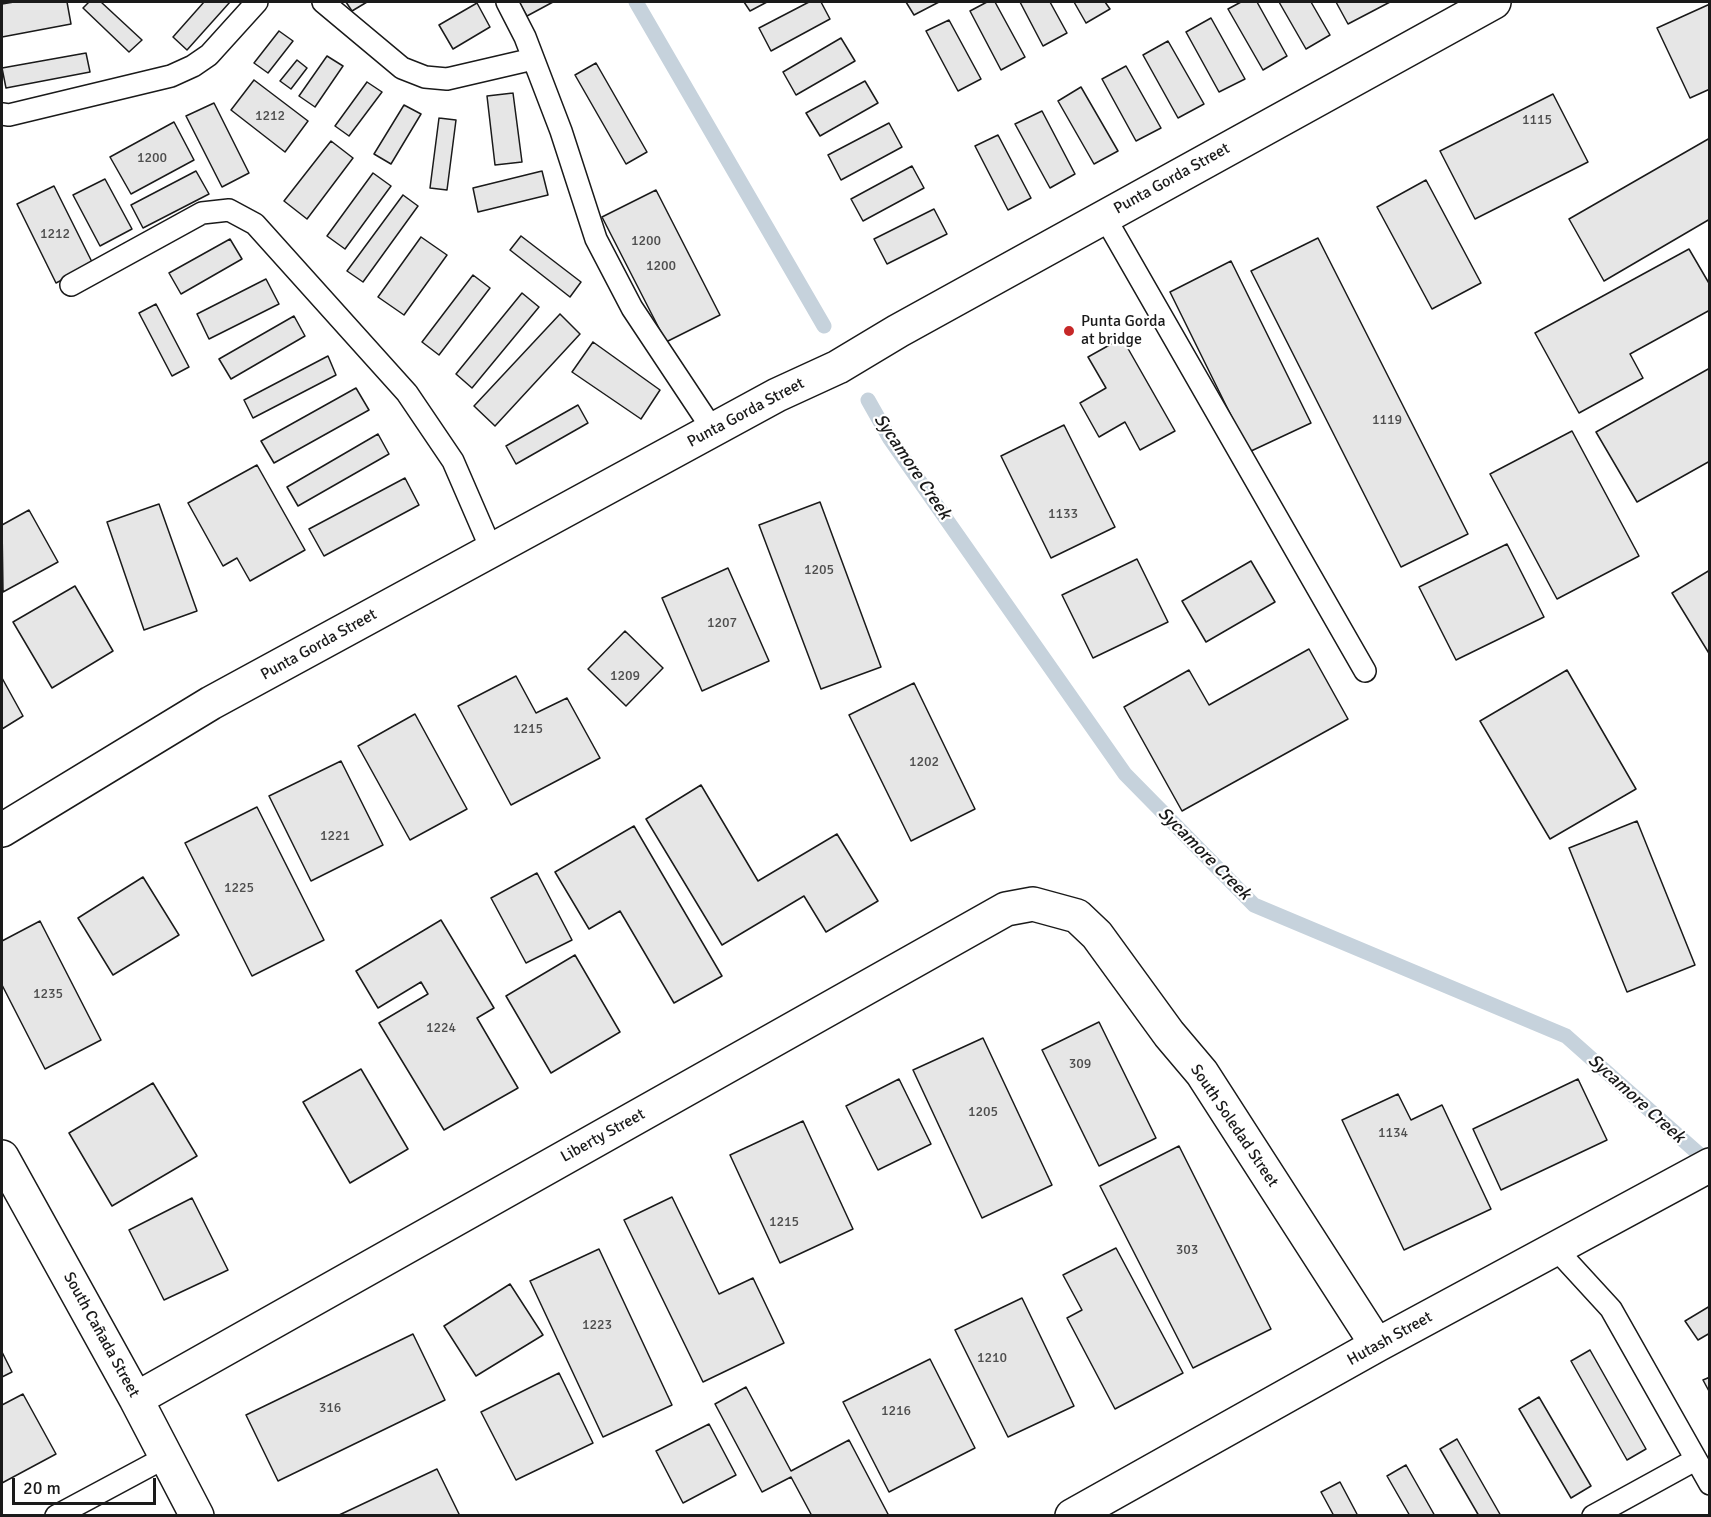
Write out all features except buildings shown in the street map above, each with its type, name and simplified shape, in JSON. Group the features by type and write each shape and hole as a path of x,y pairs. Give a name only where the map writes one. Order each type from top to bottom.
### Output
{"street":[{"name":"Punta Gorda Street","path":"2,830 211,703 777,395 838,367 898,330 1494,2"},
{"name":"Liberty Street","path":"136,1399 1006,909 1033,904 1077,916"},
{"name":"South Soledad Street","path":"1077,916 1096,934 1169,1034 1202,1073 1377,1345"},
{"name":"South Cañada Street","path":"2,1157 136,1399 196,1515"},
{"name":"Hutash Street","path":"1072,1515 1377,1345 1710,1165"}],"lane":[{"path":"2,114 9,115 171,76 194,66 209,55 257,2"},
{"path":"323,2 402,68 425,77 447,79 533,59"},
{"path":"507,2 525,37 561,131 596,239 632,308 714,430"},
{"path":"71,285 202,213 230,210 255,224 407,393 453,462 492,551"},
{"path":"1104,216 1365,671"},
{"path":"1555,1248 1611,1309 1710,1484"},
{"path":"56,1515 166,1457"},
{"path":"1593,1515 1695,1460"}],"waterway":[{"name":"Sycamore Creek","path":"636,2 824,326"},
{"name":"Sycamore Creek","path":"868,400 890,439 1125,774 1254,905 1566,1036 1710,1164"}],"place":[{"name":"Punta Gorda at bridge","path":"1069,331"}]}
